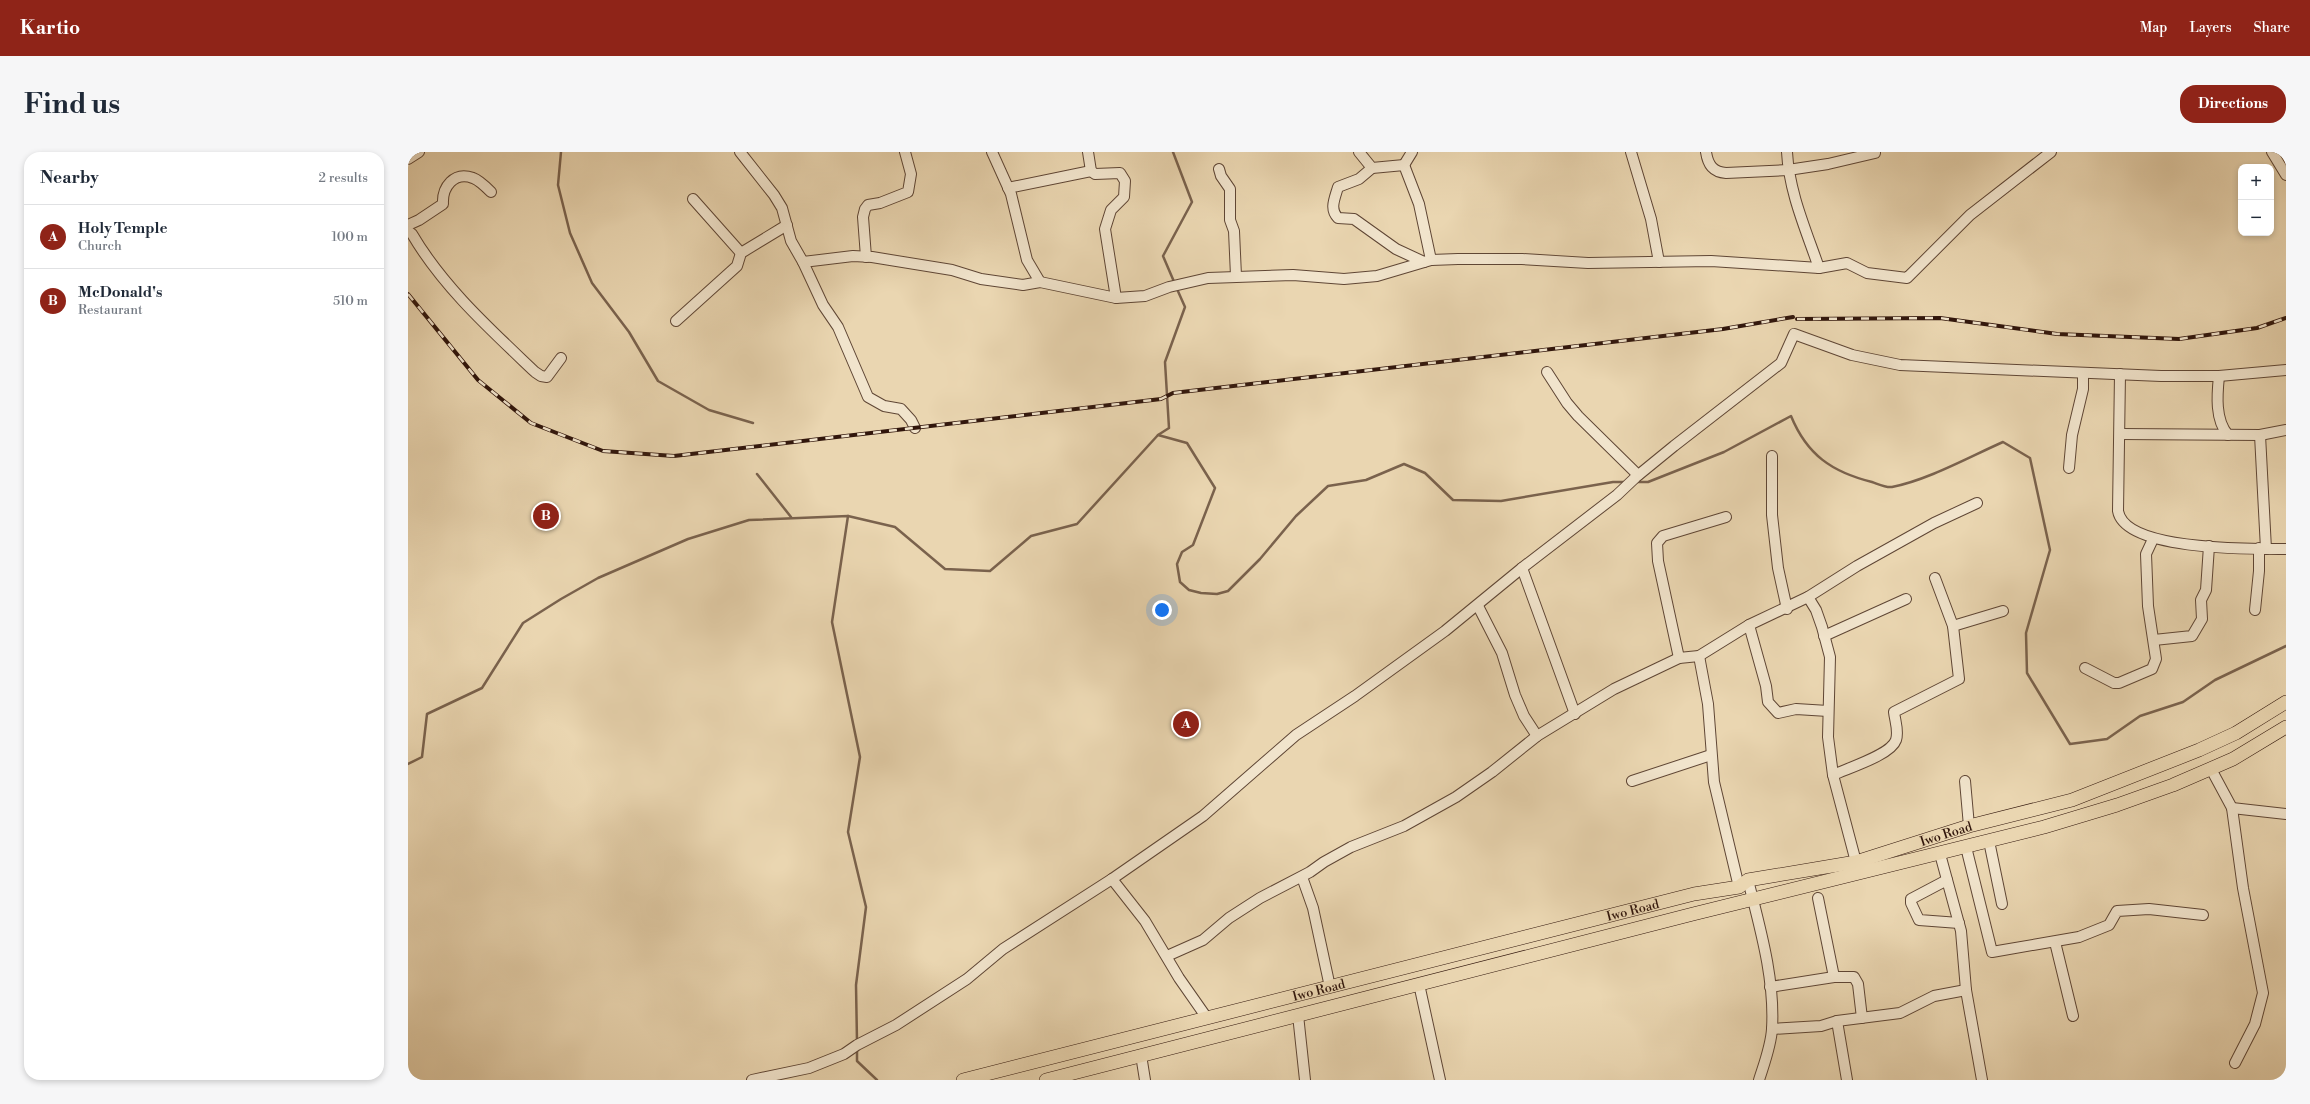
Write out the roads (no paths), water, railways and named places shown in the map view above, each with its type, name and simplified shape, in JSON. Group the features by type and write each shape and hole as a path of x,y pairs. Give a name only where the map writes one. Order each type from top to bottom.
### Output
{"main road":[{"name":"Iwo Road","path":"963,1080 1694,894 1856,862 1969,826 2072,800 2143,773 2236,733 2286,702"},
{"name":"Iwo Road","path":"1046,1080 1753,899 1940,854 2117,805 2233,759 2286,726"}],"street":[{"path":"408,159 419,152"},
{"path":"740,152 774,195 782,208 791,241 803,262 823,305 838,327 868,397 884,406 901,409 911,420 914,428"},
{"path":"866,257 863,217 865,209 868,205 880,203 908,192 911,174 905,152"},
{"path":"992,152 1008,188 1027,260 1040,282"},
{"path":"1088,152 1091,171"},
{"path":"1359,152 1372,168"},
{"path":"1404,165 1412,152"},
{"path":"1631,152 1651,219 1659,262"},
{"path":"1706,152 1710,166 1720,173 1788,170 1828,164 1875,153"},
{"path":"1787,152 1788,170 1801,217 1819,268"},
{"path":"803,262 853,256 866,257 925,265 981,279 1024,285 1040,282 1116,298 1145,296 1169,287 1208,278 1293,275 1344,279 1377,276 1428,261 1522,259 1588,263 1711,261 1819,268 1847,263 1867,272 1907,278 1970,216 2051,152"},
{"path":"2272,152 2286,175"},
{"path":"1404,165 1372,168 1359,179 1338,187 1333,205 1334,214 1338,218 1354,219 1396,250 1428,261"},
{"path":"1404,165 1419,204 1428,261"},
{"path":"1219,169 1221,176 1230,189 1230,220 1234,231 1236,276"},
{"path":"1008,188 1091,171 1095,174 1120,173 1125,181 1124,197 1111,210 1105,229 1116,298"},
{"path":"408,225 419,220 443,204 442,194 446,186 456,178 464,176 474,178 491,192"},
{"path":"693,199 741,253"},
{"path":"676,321 737,266 741,253 787,225"},
{"path":"408,231 412,234 430,262 484,323 536,372 541,376 547,377 560,358"},
{"path":"752,1080 809,1068 844,1054 857,1044 896,1025 967,979 1004,949 1112,879 1203,816 1296,735 1355,696 1478,606 1522,568 1617,495 1637,476 1781,363 1794,334 1801,335 1852,355 1900,365 2084,373 2219,376 2286,370"},
{"path":"1547,372 1567,403 1578,416 1637,476"},
{"path":"2069,468 2072,435 2083,389 2084,373"},
{"path":"2120,374 2119,517 2122,523 2153,539 2209,546 2286,549"},
{"path":"2219,376 2216,400 2222,429 2228,435"},
{"path":"2120,434 2260,435 2286,430"},
{"path":"2255,610 2262,548 2260,435"},
{"path":"1772,456 1772,515 1778,568 1786,609"},
{"path":"1167,956 1203,940 1229,918 1260,898 1302,877 1324,862 1351,847 1404,826 1456,797 1492,772 1537,736 1614,689 1679,658 1699,656 1749,625 1808,598 1857,566 1909,537 1978,504"},
{"path":"1679,658 1658,561 1657,543 1663,536 1726,517"},
{"path":"2085,668 2114,683 2135,677 2152,669 2156,659 2148,606 2146,554 2153,539"},
{"path":"2154,640 2192,636 2202,619 2201,600 2206,590 2209,546"},
{"path":"1522,568 1575,714"},
{"path":"1833,775 1890,750 1896,740 1897,729 1894,712 1959,679 1953,626 1935,578"},
{"path":"1808,598 1816,610 1830,657 1831,675 1828,711 1828,737 1833,775 1856,862"},
{"path":"1824,636 1906,599"},
{"path":"1478,606 1502,653 1515,695 1524,716 1537,736"},
{"path":"1953,626 2003,612"},
{"path":"1749,625 1766,686 1768,702 1778,713 1796,709 1828,711"},
{"path":"1699,656 1708,704 1714,782 1743,884 1753,899 1764,941 1770,987 1772,1029 1759,1080"},
{"path":"1632,781 1711,756"},
{"path":"2211,769 2232,808 2243,888 2263,993 2255,1024 2235,1063"},
{"path":"1965,782 1969,826"},
{"path":"2232,808 2286,814"},
{"path":"1989,841 2002,904"},
{"path":"1966,847 1992,952 2054,942 2098,931 2109,925 2117,911 2149,909 2203,915"},
{"path":"1940,854 1958,923 1966,990 1982,1080"},
{"path":"1302,877 1313,908 1330,987"},
{"path":"1112,879 1145,921 1207,1018"},
{"path":"1947,880 1912,898 1911,903 1919,920 1958,923"},
{"path":"1818,898 1834,977"},
{"path":"2054,942 2073,1016"},
{"path":"1770,987 1834,977 1850,977 1855,979 1862,1018"},
{"path":"1419,984 1440,1080"},
{"path":"1772,1029 1821,1026 1837,1021 1900,1013 1934,996 1966,990"},
{"path":"1298,1015 1305,1080"},
{"path":"1837,1021 1847,1080"},
{"path":"1141,1055 1145,1080"}],"waterway":[{"path":"561,152 558,185 570,233 592,283 629,332 658,381 709,410 753,423"},
{"path":"1173,152 1192,202 1163,256 1175,284"},
{"path":"1158,435 1169,428 1165,362 1185,307 1177,289"},
{"path":"1635,482 1648,482 1724,452 1791,416 1797,430 1822,460 1845,473 1887,487 1906,484 1934,474 2003,442 2030,458 2050,550 2026,633 2027,673 2070,744 2107,739 2140,716 2183,702 2215,680 2286,646"},
{"path":"408,764 422,757 427,714 482,688 523,623 598,578 688,539 749,520 848,516 895,527 945,569 990,571 1031,536 1077,524 1158,435 1187,443 1215,488 1193,545 1182,552 1177,564 1180,582 1189,590 1201,593 1217,594 1228,591 1260,559 1296,516 1328,486 1366,480 1404,464 1425,473 1453,500 1501,501 1613,482 1626,482"},
{"path":"757,474 791,517"},
{"path":"848,516 832,622 860,757 848,832 866,907 856,985 857,1042"},
{"path":"857,1049 857,1061 877,1080"}],"railway":[{"path":"408,294 478,380 531,423 603,451 674,456 1161,399 1173,393 1723,329 1793,317"},
{"path":"1797,319 1940,318 2057,334 2179,339 2257,328 2286,318"}],"place":[{"name":"McDonald's","path":"546,516"},
{"name":"Holy Temple","path":"1186,724"}]}
